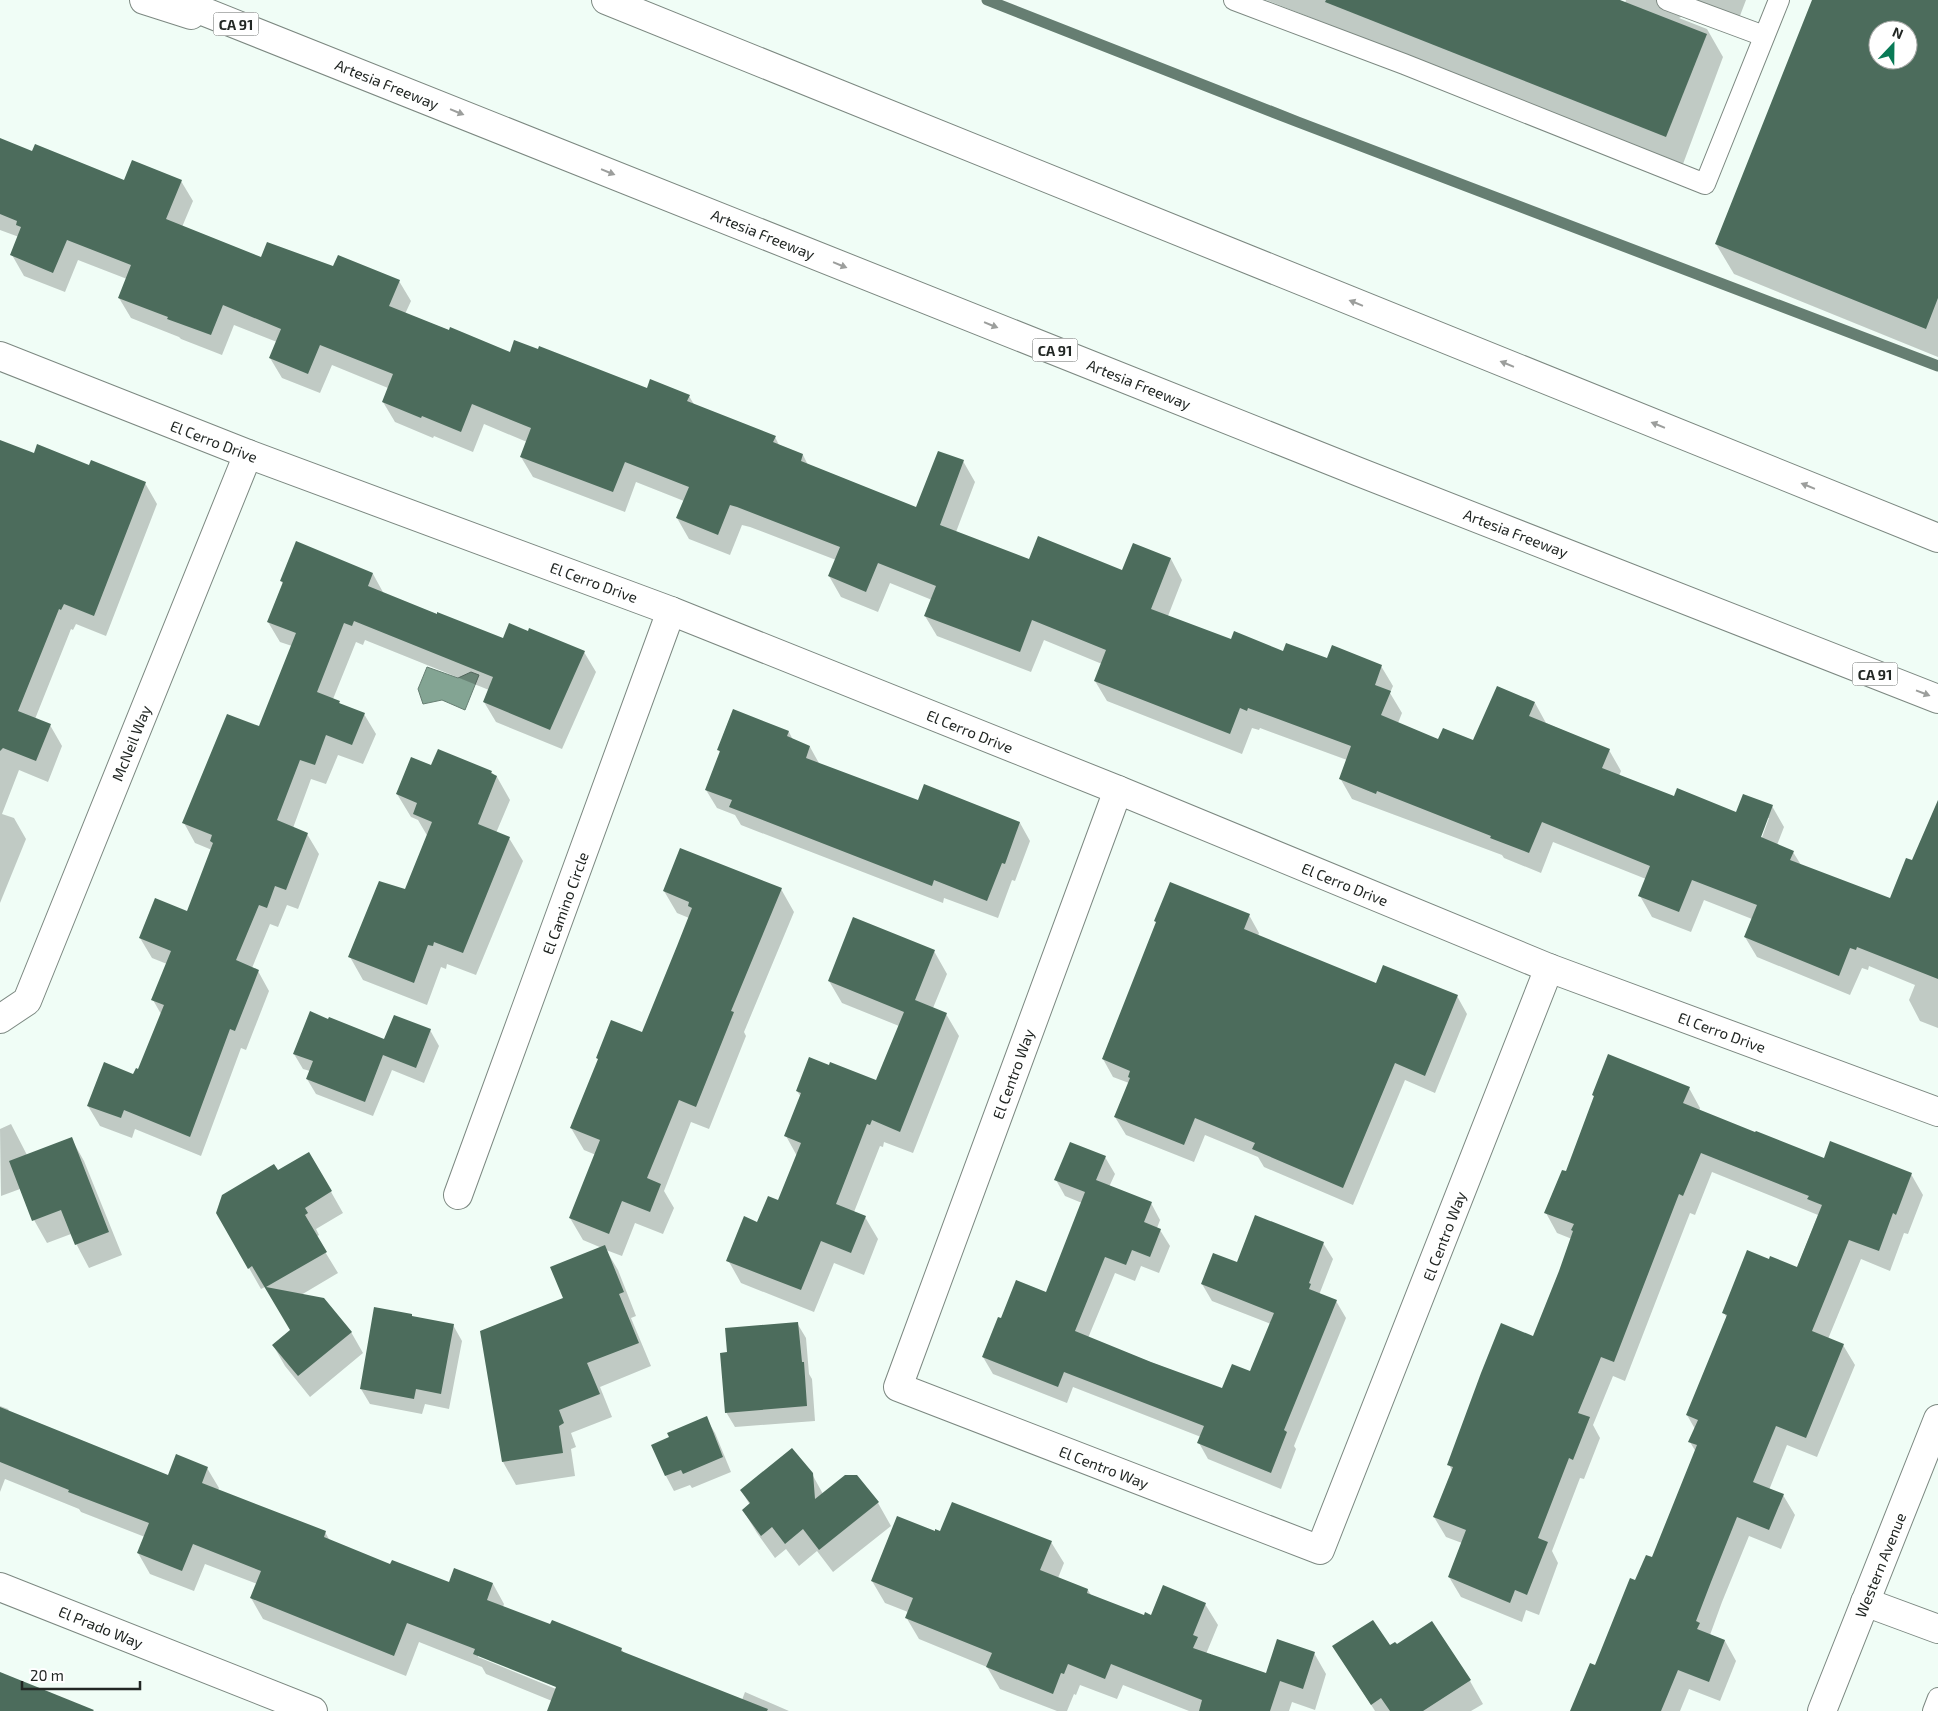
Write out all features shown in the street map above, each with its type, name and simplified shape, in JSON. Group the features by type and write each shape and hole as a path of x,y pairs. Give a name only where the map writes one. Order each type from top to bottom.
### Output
{"main road":[{"path":"144,0 298,48"},
{"name":"Artesia Freeway","path":"175,0 1350,468 1938,699"},
{"path":"606,0 1938,538"},
{"name":"El Cerro Drive","path":"0,356 248,454 671,611 1118,790 1549,968 1938,1112"},
{"name":"McNeil Way","path":"0,1020 27,1001 248,454"},
{"path":"1854,504 1938,529"},
{"name":"El Camino Circle","path":"458,1195 671,611"},
{"name":"El Centro Way","path":"1118,790 898,1387 1320,1550 1549,968"},
{"name":"Western Avenue","path":"1822,1711 1938,1419"},
{"name":"El Prado Way","path":"0,1587 314,1711"},
{"path":"1865,1602 1938,1629"}],"lane":[{"path":"1234,0 1404,64 1705,184 1779,0"},
{"path":"1667,0 1764,36"},
{"path":"1933,1711 1938,1698"}],"shaded area":[{"path":"427,667 458,678 471,672 479,675 465,710 442,700 423,704 418,689"}],"building":[{"path":"1326,0 1620,0 1707,34 1666,137 1325,2"},
{"path":"1812,0 1938,0 1938,298 1926,329 1715,244"},
{"path":"0,138 32,151 35,144 124,180 132,160 182,180 166,219 261,257 267,242 333,266 338,255 400,280 389,306 449,330 450,327 510,352 514,340 538,349 539,346 647,388 650,379 690,395 687,401 776,436 773,442 803,454 801,461 916,507 938,451 964,460 940,525 1029,559 1038,536 1122,570 1133,543 1171,558 1151,609 1231,639 1234,631 1283,651 1286,643 1327,658 1332,645 1382,665 1375,685 1391,691 1381,715 1438,739 1443,728 1473,740 1497,686 1535,702 1529,716 1610,749 1602,768 1674,796 1677,788 1736,812 1743,794 1773,805 1761,837 1794,851 1790,860 1890,898 1906,858 1912,860 1938,800 1938,979 1857,947 1856,950 1850,948 1839,976 1744,937 1757,905 1692,880 1679,912 1638,896 1650,866 1542,822 1529,853 1377,791 1376,794 1339,779 1351,746 1248,708 1247,711 1240,708 1230,734 1094,681 1106,650 1032,620 1020,652 924,616 936,586 878,563 866,592 828,576 840,547 730,505 718,535 676,518 689,487 625,462 613,492 520,457 531,428 472,404 461,432 422,416 421,418 382,402 393,374 320,345 308,374 269,358 281,329 223,305 211,335 167,319 168,317 118,298 131,265 67,240 53,273 10,255 21,227 16,225 17,221 0,214"},
{"path":"0,440 34,453 37,444 89,465 91,460 146,482 94,616 64,604 61,610 59,609 18,711 51,724 36,761 3,748 0,751"},
{"path":"296,541 373,573 368,586 437,614 437,612 503,638 509,623 528,631 529,628 585,651 550,730 483,702 493,677 354,621 352,626 344,623 317,692 365,713 352,745 326,735 315,765 300,760 277,820 308,833 286,890 275,886 267,908 259,905 236,960 259,970 235,1031 230,1029 190,1137 124,1110 121,1118 87,1106 104,1062 133,1074 136,1068 138,1069 164,1005 151,1000 171,951 139,938 155,898 187,911 213,843 210,841 212,835 182,823 227,714 259,726 296,633 267,622 283,582 280,581"},
{"path":"733,709 789,731 787,736 810,746 806,758 918,800 924,784 1020,822 1005,864 1002,863 987,901 934,880 932,886 729,807 732,800 705,790 720,751 717,750"},
{"path":"438,749 492,771 491,773 497,776 478,824 510,837 463,953 434,942 433,946 428,945 414,983 348,957 379,881 405,889 432,822 413,814 417,803 396,794 411,757 431,765"},
{"path":"680,848 782,888 731,1011 734,1012 696,1107 679,1100 647,1178 661,1184 650,1212 622,1201 609,1234 569,1218 600,1140 570,1128 598,1059 596,1058 611,1020 642,1032 692,908 688,906 689,902 663,891"},
{"path":"1170,882 1250,914 1244,929 1376,983 1383,965 1458,995 1425,1076 1395,1063 1343,1188 1252,1149 1255,1143 1195,1118 1184,1145 1114,1117 1130,1078 1128,1077 1130,1071 1102,1059"},
{"path":"853,917 935,950 915,1000 947,1013 900,1132 872,1120 870,1125 867,1124 836,1204 866,1216 851,1253 821,1241 801,1290 726,1261 744,1216 757,1222 768,1196 778,1200 801,1143 784,1136 801,1093 796,1091 809,1057 829,1065 830,1062 876,1080 904,1012 828,981"},
{"path":"310,1011 384,1039 394,1015 431,1029 416,1068 383,1055 365,1102 306,1079 313,1061 293,1054"},
{"path":"1608,1054 1690,1087 1683,1103 1755,1132 1824,1158 1830,1141 1912,1173 1896,1215 1893,1213 1879,1251 1849,1240 1812,1331 1844,1344 1806,1438 1776,1426 1753,1482 1784,1494 1769,1530 1737,1517 1711,1582 1696,1621 1700,1623 1697,1629 1725,1640 1709,1682 1678,1670 1661,1711 1570,1711 1590,1663 1595,1665 1630,1578 1635,1580 1646,1555 1652,1557 1697,1445 1688,1442 1698,1420 1686,1415 1727,1315 1722,1313 1747,1250 1769,1259 1770,1256 1797,1267 1822,1205 1807,1199 1809,1196 1701,1153 1683,1196 1679,1194 1614,1362 1601,1357 1578,1413 1590,1417 1573,1460 1569,1458 1538,1538 1548,1542 1527,1595 1515,1590 1510,1603 1448,1577 1466,1530 1433,1517 1453,1467 1447,1465 1501,1323 1533,1336 1559,1271 1574,1224 1544,1213 1562,1170 1566,1171"},
{"path":"72,1137 109,1232 75,1245 61,1210 32,1221 9,1161"},
{"path":"1070,1142 1106,1156 1096,1180 1152,1202 1144,1222 1161,1229 1150,1257 1132,1250 1126,1265 1105,1257 1075,1331 1151,1362 1222,1388 1232,1364 1250,1371 1274,1313 1201,1284 1213,1253 1237,1262 1255,1215 1324,1242 1309,1283 1311,1284 1309,1289 1337,1300 1284,1430 1287,1432 1271,1473 1197,1443 1204,1426 1064,1372 1058,1387 982,1357 998,1317 1001,1318 1016,1280 1046,1292 1085,1192 1054,1180"},
{"path":"309,1152 332,1191 305,1208 308,1213 305,1215 327,1252 266,1287 324,1298 352,1332 298,1376 272,1345 290,1330 252,1266 248,1269 216,1213 222,1195 274,1164 278,1170"},
{"path":"605,1245 624,1292 619,1294 639,1343 587,1363 600,1394 559,1410 564,1423 559,1426 563,1453 502,1462 480,1331 563,1298 550,1267"},
{"path":"374,1307 454,1324 441,1394 416,1389 414,1399 360,1389"},
{"path":"798,1322 802,1362 804,1362 807,1406 725,1413 720,1353 727,1352 725,1328"},
{"path":"0,1407 168,1475 176,1454 208,1467 202,1483 326,1531 324,1537 390,1564 392,1560 449,1582 454,1568 493,1583 487,1600 550,1624 552,1620 622,1648 621,1651 768,1709 767,1711 547,1711 556,1687 473,1654 475,1649 407,1623 394,1656 250,1598 261,1571 193,1544 182,1571 137,1553 149,1523 68,1492 69,1490 0,1462"},
{"path":"707,1416 723,1457 683,1474 681,1470 665,1476 651,1445 669,1437 667,1433"},
{"path":"792,1448 813,1473 815,1499 845,1475 857,1475 879,1502 819,1550 803,1529 785,1544 772,1527 761,1536 742,1510 750,1503 740,1490"},
{"path":"952,1502 1052,1541 1040,1570 1088,1589 1087,1593 1144,1615 1145,1612 1151,1615 1163,1585 1206,1603 1193,1635 1198,1637 1193,1648 1266,1673 1277,1639 1315,1652 1303,1689 1280,1681 1270,1711 1199,1711 1202,1700 1111,1664 1105,1679 1068,1664 1064,1674 1061,1673 1053,1694 986,1667 992,1653 905,1618 913,1598 871,1581 897,1516 935,1531 935,1529 940,1531"},
{"path":"1373,1620 1390,1645 1395,1642 1397,1644 1432,1621 1471,1680 1423,1711 1390,1711 1381,1698 1371,1705 1332,1646"},
{"path":"0,1672 94,1710 0,1711"}],"waterway":[{"path":"987,0 1298,122 1938,366"}]}
